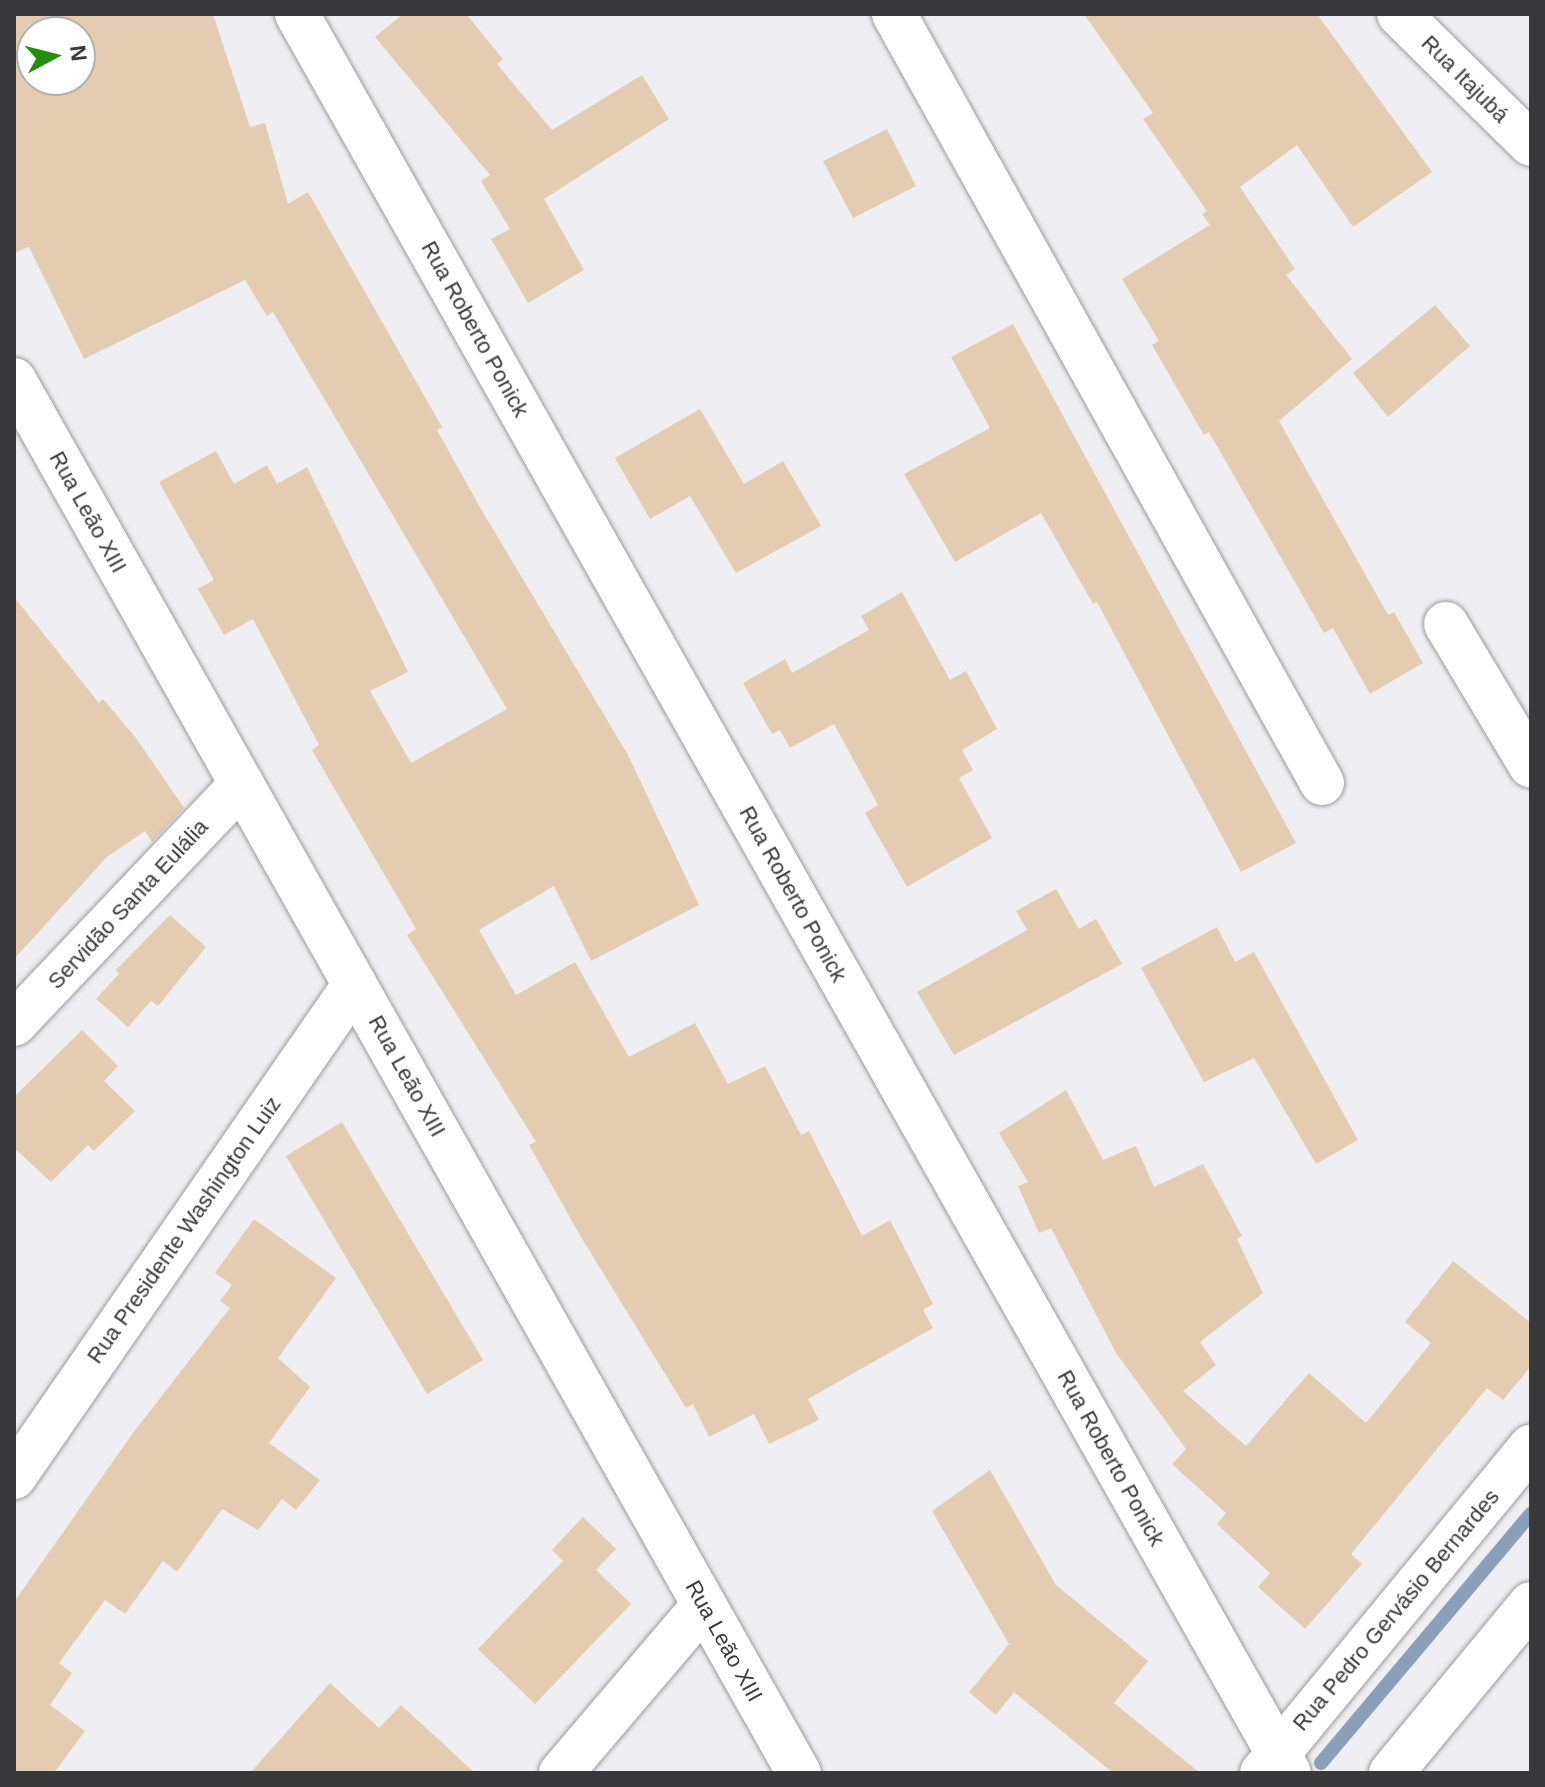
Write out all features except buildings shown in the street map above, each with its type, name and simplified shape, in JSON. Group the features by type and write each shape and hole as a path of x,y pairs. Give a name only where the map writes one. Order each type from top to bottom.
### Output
{"street":[{"name":"Rua Roberto Ponick","path":"297,14 1276,1766"},
{"path":"894,14 1322,783"},
{"name":"Rua Itajubá","path":"1399,14 1531,144"},
{"name":"Rua Leão XIII","path":"14,380 799,1773"},
{"path":"1446,624 1531,766"},
{"name":"Servidão Santa Eulália","path":"14,1024 242,784"},
{"name":"Rua Presidente Washington Luiz","path":"14,1477 355,984"},
{"name":"Rua Pedro Gervásio Bernardes","path":"1276,1766 1531,1447"},
{"path":"1391,1773 1531,1604"},
{"path":"561,1773 704,1605"}],"waterway":[{"path":"1321,1763 1531,1514"}]}
